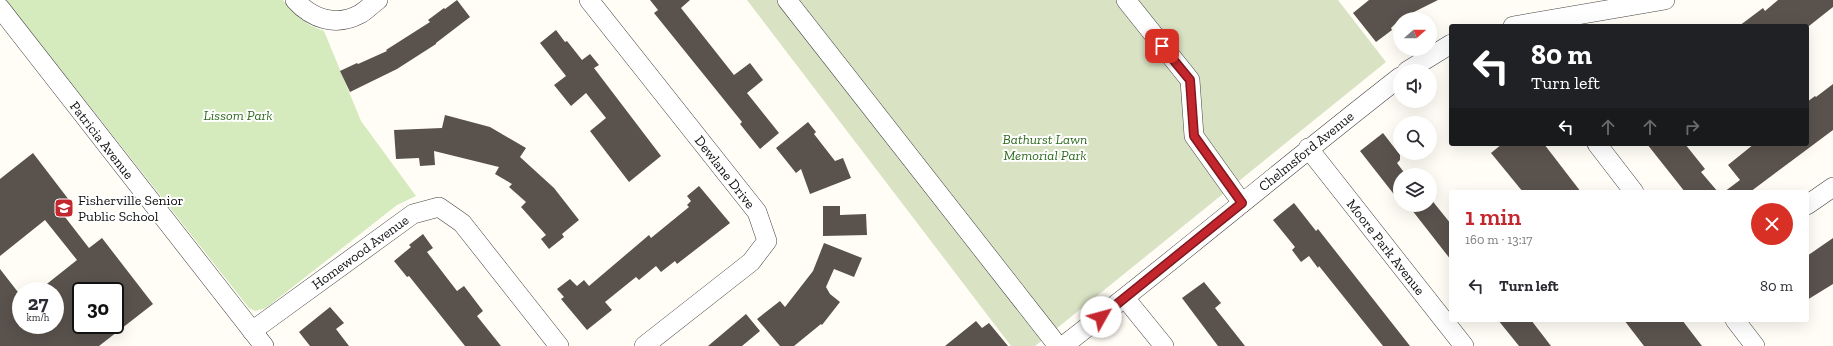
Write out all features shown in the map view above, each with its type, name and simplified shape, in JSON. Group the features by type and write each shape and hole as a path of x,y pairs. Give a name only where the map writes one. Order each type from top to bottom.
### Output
{"street":[{"path":"295,0 309,13 321,19 332,21 342,20 360,14 378,0"},
{"name":"Dewlane Drive","path":"589,0 757,212 767,242 751,262 644,346"},
{"path":"787,0 1058,346"},
{"path":"1126,0 1190,80 1194,136 1242,203"},
{"path":"1525,24 1665,0"},
{"name":"Patricia Avenue","path":"0,8 264,346"},
{"path":"1418,64 1449,45"},
{"name":"Chelmsford Avenue","path":"1063,346 1125,298 1308,148 1393,82"},
{"path":"1599,146 1632,190"},
{"name":"Moore Park Avenue","path":"1308,148 1464,346"},
{"path":"1809,204 1833,187"},
{"name":"Homewood Avenue","path":"252,331 413,214 439,207 462,223 559,346"},
{"path":"1125,298 1164,346"},
{"path":"1737,322 1755,346"}],"green space":[{"name":"Lissom Park","path":"6,0 283,0 301,19 311,26 324,31 361,121 416,196 397,205 266,308 255,311 249,308"},
{"name":"Bathurst Lawn Memorial Park","path":"747,0 1338,0 1386,62 1035,346 1011,346"}],"building":[{"path":"457,0 470,17 436,44 397,69 350,92 340,71 387,51 386,50 430,22 428,20"},
{"path":"650,0 690,0 681,8 734,75 750,63 763,80 747,93 779,133 760,149 740,124 742,122 654,13 658,10"},
{"path":"1369,0 1438,0 1414,12 1393,12 1392,30 1376,42 1353,13"},
{"path":"1778,0 1833,0 1833,7 1809,26 1809,24 1742,24 1763,8 1765,11"},
{"path":"556,30 582,60 590,54 599,65 594,68 661,156 629,182 590,131 606,118 586,93 571,106 554,85 566,76 540,43"},
{"path":"1833,84 1833,130 1753,190 1727,190 1740,180 1728,165 1752,146 1809,146 1809,100 1815,96 1816,97"},
{"path":"445,115 490,127 526,148 520,157 554,188 579,220 562,234 564,237 549,249 541,239 546,235 521,207 526,202 509,187 512,184 495,174 499,167 434,151 435,165 420,166 419,158 396,159 394,130 442,128"},
{"path":"808,122 816,132 814,134 835,161 843,158 851,178 810,194 801,169 796,173 776,148"},
{"path":"1383,133 1393,146 1393,160 1400,160 1397,163 1401,168 1393,168 1393,193 1360,151"},
{"path":"1500,146 1546,146 1579,190 1521,190 1491,153"},
{"path":"1649,146 1687,146 1705,169 1701,172 1716,190 1683,190"},
{"path":"33,153 69,200 58,208 89,248 102,238 153,304 124,327 124,282 72,282 72,334 114,334 99,346 0,346 0,269 12,284 12,334 64,334 64,282 49,282 77,260 45,220 0,256 0,179"},
{"path":"699,186 730,223 677,264 675,261 661,272 656,266 639,280 636,277 605,302 612,310 587,330 561,299 564,297 557,289 570,279 577,286 584,280 589,286 649,235 651,238 689,207 687,205 691,201 687,196"},
{"path":"1294,203 1316,231 1318,229 1410,346 1383,346 1319,266 1318,268 1309,256 1301,262 1292,250 1295,247 1273,220"},
{"path":"823,206 840,206 840,215 866,214 867,235 823,236"},
{"path":"1437,207 1449,222 1449,257 1413,212 1437,212"},
{"path":"423,234 433,248 427,252 457,291 464,286 483,311 477,316 501,346 465,346 409,276 407,277 394,261 411,247 409,245"},
{"path":"1833,238 1833,284 1809,299 1809,255"},
{"path":"824,243 862,258 854,277 834,269 826,287 830,294 840,302 822,325 821,324 794,346 780,346 757,319 780,301 785,307 813,271"},
{"path":"1204,282 1221,303 1215,308 1245,346 1218,346 1182,298"},
{"path":"330,307 344,323 336,329 349,346 310,346 299,332"},
{"path":"746,314 760,331 742,346 708,346"},
{"path":"976,321 982,328 989,323 1008,346 945,346"},
{"path":"1500,322 1533,322 1551,346 1519,346"},
{"path":"1626,322 1684,322 1702,346 1644,346"}],"place":[{"name":"Fisherville Senior Public School","path":"64,208"}],"route":[{"path":"1101,317 1242,203 1194,136 1190,80 1162,46"}]}
